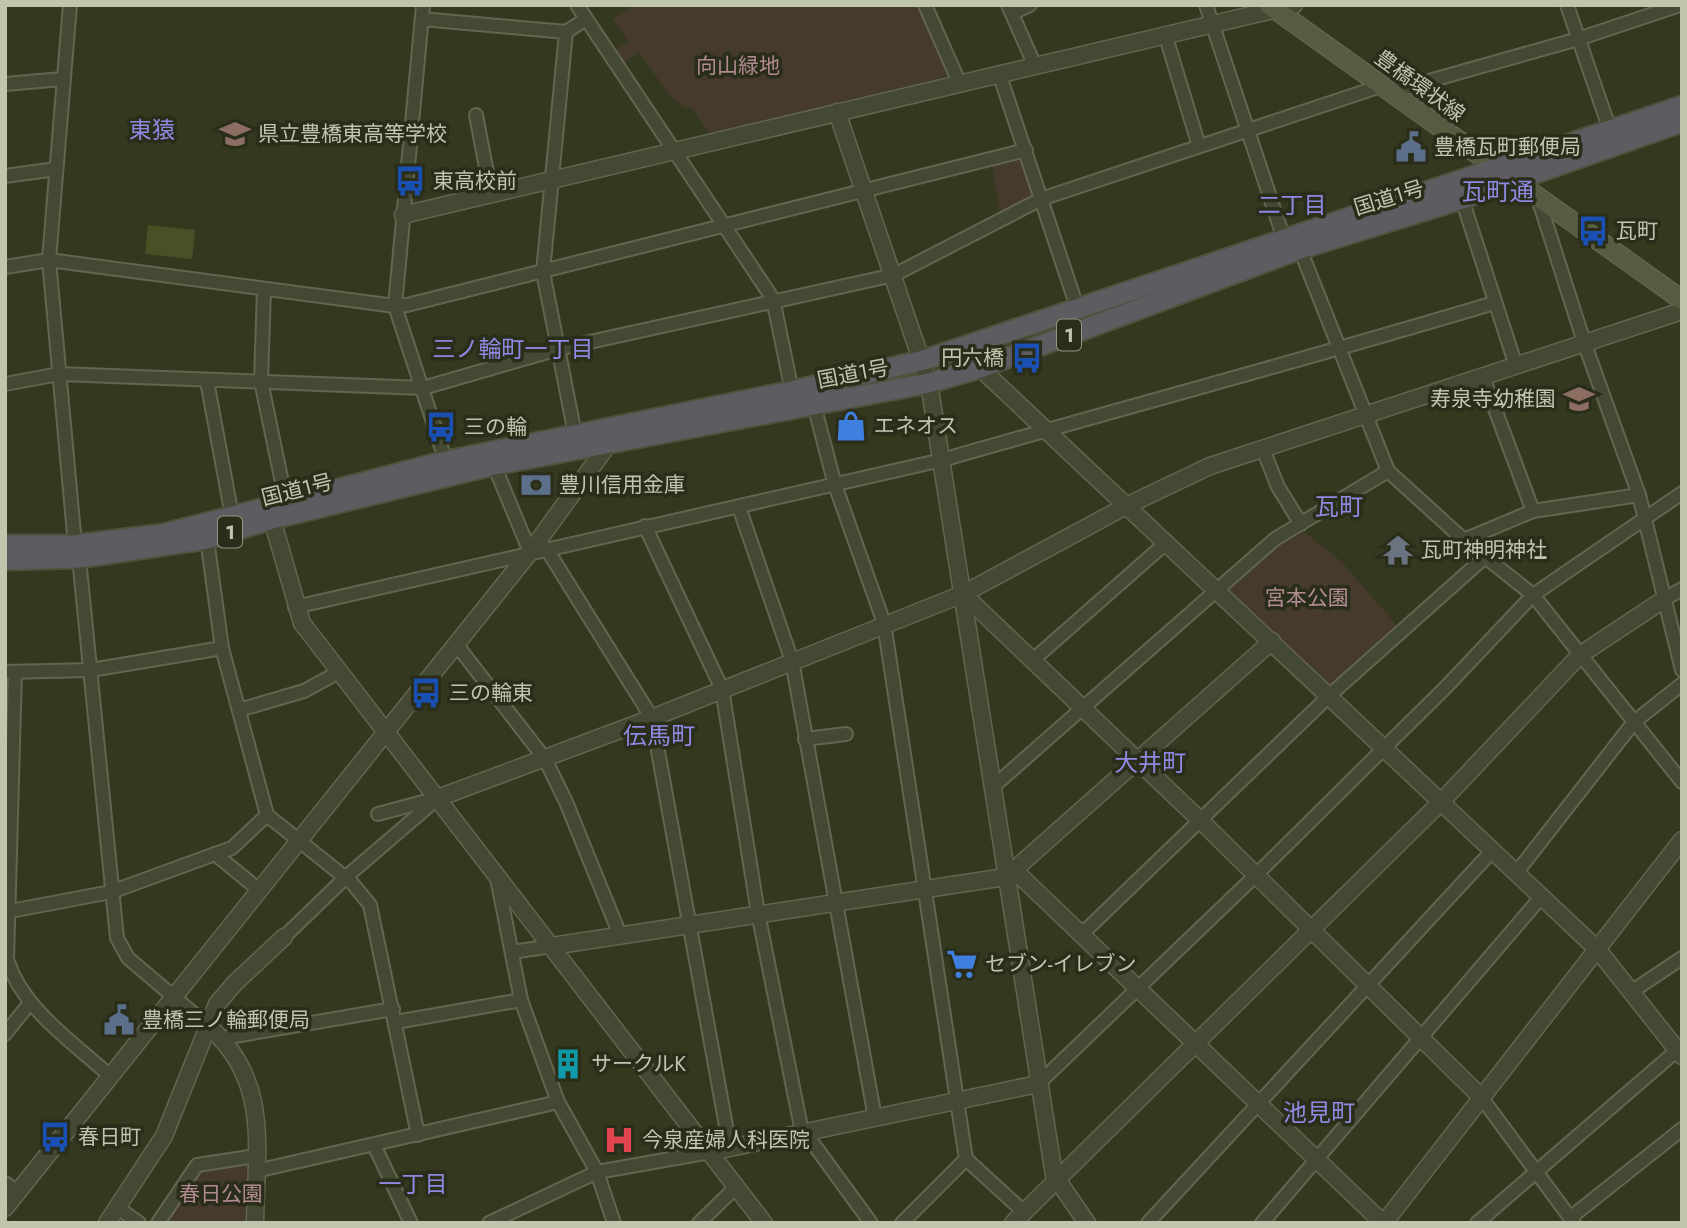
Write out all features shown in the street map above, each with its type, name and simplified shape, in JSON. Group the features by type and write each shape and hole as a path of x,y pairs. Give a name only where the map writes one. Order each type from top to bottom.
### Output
{"highway":[{"name":"国道1号","path":"5,545 77,551 164,534 232,516 276,510 575,434 614,434 814,405 929,383 980,368 1292,244 1496,169 1682,106"},
{"name":"国道1号","path":"448,468 494,465 923,360 1077,307 1292,244 1462,199 1682,122"},
{"name":"国道1号","path":"5,560 207,539 276,510"}],"main road":[{"name":"豊橋環状線","path":"1272,8 1682,300"}],"street":[{"path":"70,5 48,260 91,670 111,892 120,944 128,958 223,1038 237,1057 256,1109 255,1223"},
{"path":"423,5 395,306 448,468"},
{"path":"577,5 673,153 773,299 792,391"},
{"path":"925,5 959,82"},
{"path":"1030,5 1010,9 1035,66"},
{"path":"1206,5 1211,27 1247,130 1292,244 1340,349 1388,471 1464,540 1533,595 1682,782"},
{"path":"403,215 673,153 959,82 1211,27 1272,8 1294,5"},
{"path":"1567,5 1610,130"},
{"path":"5,384 59,374 207,382 261,381 423,388 558,349 773,299 894,275 1041,199 1247,130 1386,89 1578,39 1680,5"},
{"path":"422,19 565,32 586,19"},
{"path":"565,32 543,272 575,434"},
{"path":"1166,37 1199,146"},
{"path":"999,74 1077,307"},
{"path":"5,84 63,79"},
{"path":"837,111 929,383 1010,874 1038,1084 1054,1175 1087,1223"},
{"path":"476,115 491,194"},
{"path":"5,267 48,260 395,306 726,227 1026,150"},
{"path":"5,176 56,169"},
{"path":"1538,198 1584,342 1639,495 1682,670"},
{"path":"1462,199 1516,366"},
{"path":"264,289 261,381 276,510 295,607 302,623 764,1223"},
{"path":"295,607 942,460 1046,428 1340,349 1494,303"},
{"path":"378,814 438,798 545,759 963,594 1128,505 1210,466 1682,311"},
{"path":"980,368 1598,950 1680,1051 1476,1223"},
{"path":"1483,377 1533,511"},
{"path":"207,382 232,516"},
{"path":"814,405 835,485 884,623 966,1159 1018,1218 1442,801 1580,655 1682,589"},
{"path":"5,1208 11,1188 110,1076 456,644 538,550 614,434"},
{"path":"1264,449 1278,486 1301,524"},
{"path":"494,465 538,550 652,718 730,1148"},
{"path":"995,785 1275,539 1388,471"},
{"path":"489,1223 597,1172 710,1152 1038,1084 1385,748 1533,595 1682,493"},
{"path":"1464,540 1533,511 1639,495"},
{"path":"739,507 792,661 875,1118"},
{"path":"645,526 722,689 758,913 803,1133 871,1223"},
{"path":"207,539 222,648 267,815 345,877 364,895 374,915 418,1135"},
{"path":"1034,659 1167,542"},
{"path":"1082,934 1330,695 1486,556"},
{"path":"963,594 1201,821 1481,1097 1572,1220 1682,1129"},
{"path":"512,952 1010,874 1272,641"},
{"path":"456,644 545,759 566,802 620,935"},
{"path":"110,1076 30,1003 16,983 7,959 10,672 91,670 222,648"},
{"path":"239,709 304,691 339,672"},
{"path":"1517,872 1634,722 1682,684"},
{"path":"806,739 846,734"},
{"path":"107,1223 164,1136 217,1004 234,984 345,877 438,798"},
{"path":"7,912 111,892 232,848 267,815"},
{"path":"1010,874 1082,934 1193,1044 1384,1223 1682,840"},
{"path":"1148,1223 1493,850"},
{"path":"215,854 258,889"},
{"path":"497,877 521,1000 558,1102 597,1172 614,1223"},
{"path":"1262,1223 1542,896"},
{"path":"1631,992 1682,958"},
{"path":"223,1038 521,1000"},
{"path":"5,1034 30,1003"},
{"path":"158,1223 197,1165 256,1163 374,1145 558,1102"},
{"path":"374,1145 411,1223"},
{"path":"902,1223 966,1159"},
{"path":"699,1223 737,1186"},
{"path":"118,1208 139,1223"}],"green space":[{"name":"向山緑地","path":"629,5 919,5 949,76 711,135 691,107 684,108 669,95 639,52 622,64 613,51 628,42 613,19 630,8"},
{"path":"1018,155 1023,157 1034,195 1032,199 1000,214 992,164"},
{"name":"宮本公園","path":"1304,532 1341,561 1398,627 1330,687 1229,594 1230,587 1274,548"},
{"name":"春日公園","path":"250,1160 250,1223 163,1223 203,1168"}],"shaded area":[{"path":"148,225 195,230 192,259 145,254"}],"place":[{"name":"県立豊橋東高等学校","path":"235,134"},
{"name":"豊橋瓦町郵便局","path":"1411,147"},
{"name":"東高校前","path":"410,181"},
{"name":"瓦町","path":"1593,231"},
{"name":"円六橋","path":"1027,358"},
{"name":"寿泉寺幼稚園","path":"1579,399"},
{"name":"エネオス","path":"851,426"},
{"name":"三の輪","path":"441,427"},
{"name":"豊川信用金庫","path":"536,485"},
{"name":"瓦町神明神社","path":"1398,550"},
{"name":"三の輪東","path":"426,693"},
{"name":"セブン-イレブン","path":"962,964"},
{"name":"豊橋三ノ輪郵便局","path":"119,1020"},
{"name":"サークルK","path":"568,1064"},
{"name":"春日町","path":"55,1137"},
{"name":"今泉産婦人科医院","path":"619,1140"}],"district":[{"name":"東猿","path":"152,130"},
{"name":"瓦町通","path":"1498,191"},
{"name":"二丁目","path":"1292,205"},
{"name":"三ノ輪町一丁目","path":"513,349"},
{"name":"瓦町","path":"1339,506"},
{"name":"伝馬町","path":"659,735"},
{"name":"大井町","path":"1150,762"},
{"name":"池見町","path":"1319,1112"},
{"name":"一丁目","path":"413,1184"}]}
